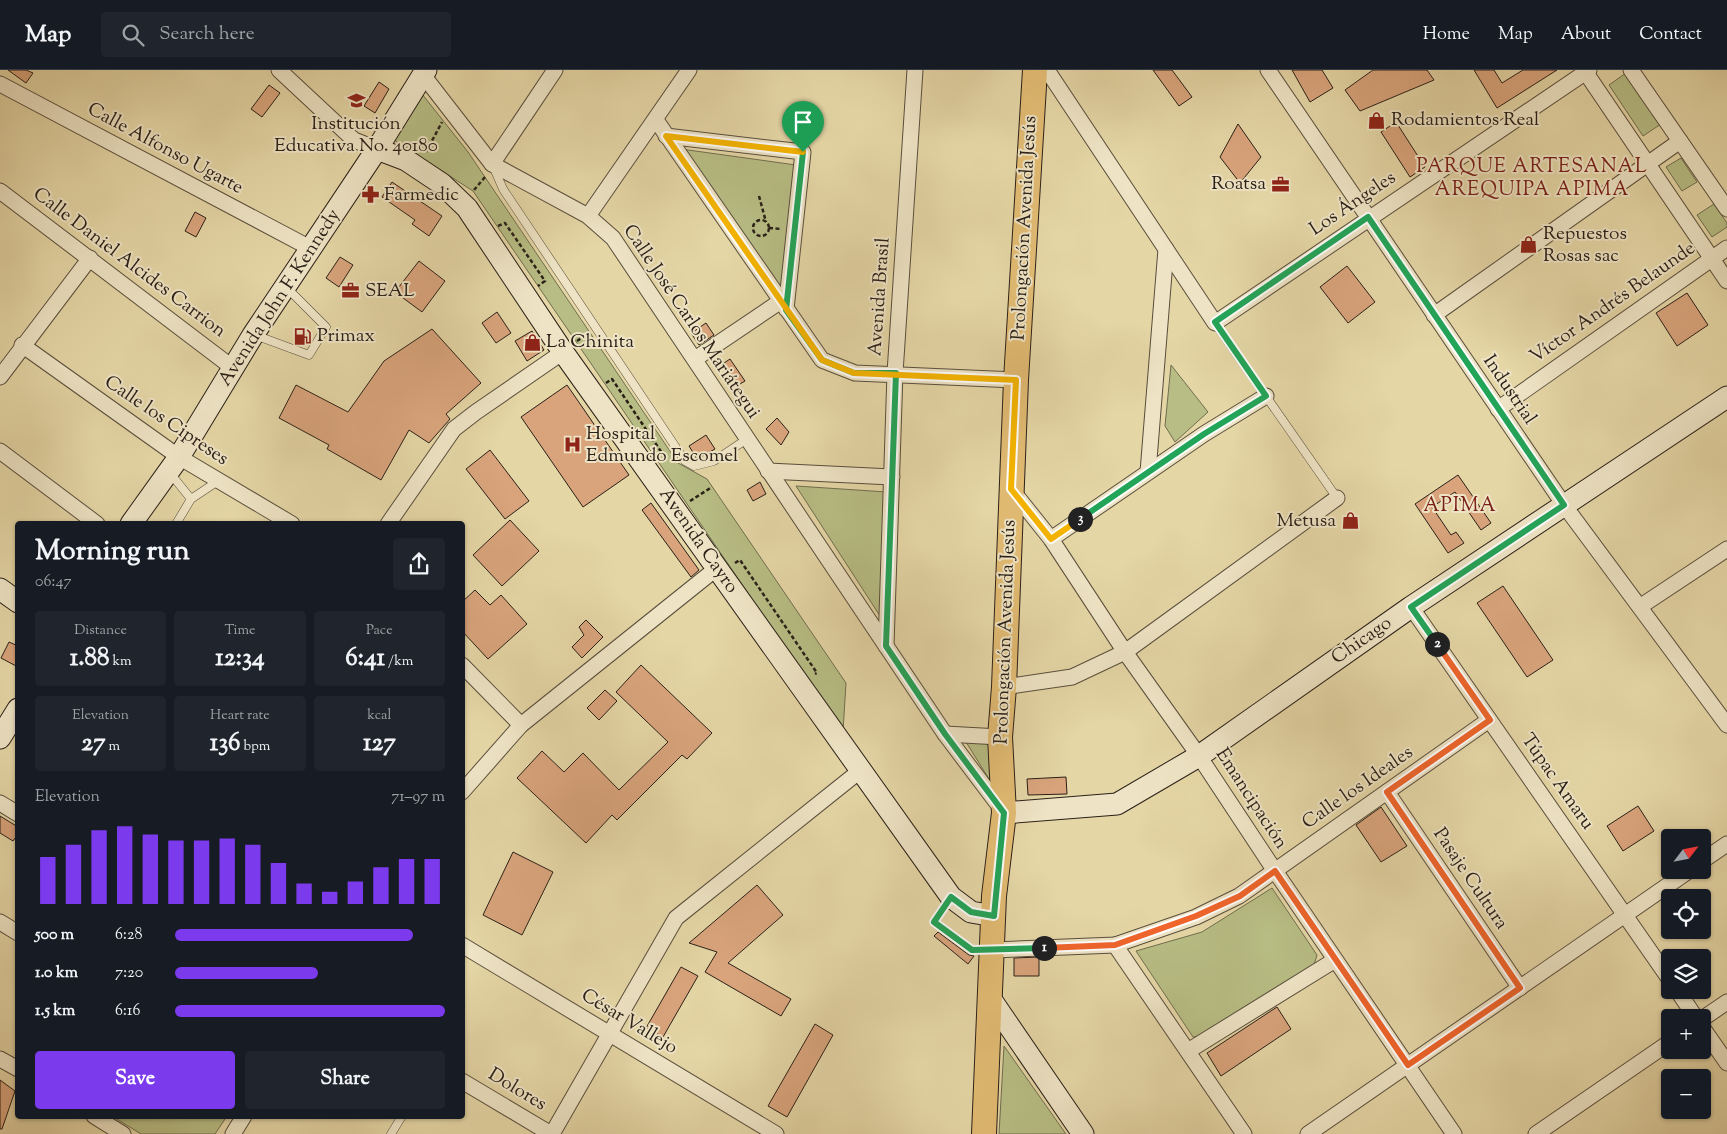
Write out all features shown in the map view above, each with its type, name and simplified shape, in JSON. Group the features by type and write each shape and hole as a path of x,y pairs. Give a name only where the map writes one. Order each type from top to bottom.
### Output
{"main road":[{"name":"Prolongación Avenida Jesús","path":"984,1134 994,916 1004,813 1000,737 1004,687 1016,380 1035,70"},
{"name":"Avenida John F. Kennedy","path":"132,521 174,463 253,335 378,149 425,72"},
{"name":"Avenida Cayro","path":"378,149 406,160 442,184 467,208 570,347 717,568 951,897 971,912 994,916"},
{"name":"Chicago","path":"1004,813 1117,804 1199,756 1411,607 1727,397"},
{"path":"0,589 15,600"},
{"path":"990,998 1083,1134"}],"street":[{"path":"279,70 354,140 378,149"},
{"path":"425,72 492,164 555,70"},
{"path":"588,216 689,70"},
{"name":"Avenida Brasil","path":"886,646 896,373 915,70"},
{"path":"1047,70 1215,322"},
{"name":"Industrial","path":"1268,70 1564,505 1727,725"},
{"path":"1631,70 1727,209"},
{"path":"1586,71 1727,280"},
{"name":"Los Ángeles","path":"1215,322 1586,71"},
{"name":"Calle Alfonso Ugarte","path":"0,84 312,249"},
{"path":"656,120 822,360 854,373 896,373 1016,380"},
{"path":"666,136 803,152 783,305"},
{"path":"1434,315 1680,141"},
{"name":"Calle José Carlos Mariátegui","path":"492,164 588,216 613,238 945,734 1004,813"},
{"name":"Calle Daniel Alcides Carrion","path":"1,194 90,258 233,368"},
{"name":"Víctor Andrés Belaunde","path":"1498,408 1727,248"},
{"path":"1148,472 1166,249"},
{"path":"0,377 22,345 90,258"},
{"path":"695,359 783,305"},
{"name":"Calle los Cipreses","path":"22,345 174,463 218,481 287,521"},
{"path":"390,521 454,429 570,347"},
{"path":"1051,539 1204,434 1266,396"},
{"path":"0,451 93,521"},
{"path":"768,471 892,477"},
{"name":"Emancipación","path":"1011,489 1051,539 1125,652 1199,756 1454,1134"},
{"path":"1004,687 1072,676 1125,652 1337,498"},
{"path":"1640,606 1727,549"},
{"path":"465,789 520,725 717,568"},
{"name":"Túpac Amaru","path":"1411,607 1661,967"},
{"path":"465,667 520,725"},
{"name":"Calle los Ideales","path":"992,950 1115,945 1196,916 1240,896 1490,720"},
{"path":"945,734 1000,737"},
{"path":"551,1134 676,918 861,770"},
{"name":"Pasaje Cultura","path":"1387,792 1520,988"},
{"path":"0,804 15,812"},
{"path":"1711,855 1727,844"},
{"path":"1308,1134 1677,879"},
{"path":"0,922 15,931"},
{"path":"1115,945 1244,1134"},
{"name":"César Vallejo","path":"465,947 776,1134"},
{"path":"1188,1051 1335,960"},
{"path":"1711,1013 1727,1002"},
{"path":"1711,1040 1727,1063"},
{"path":"1536,1134 1661,1048"},
{"path":"0,1059 15,1068"},
{"name":"Dolores","path":"465,1083 551,1134"},
{"path":"99,1119 123,1134"},
{"path":"233,1134 242,1119"}],"lane":[{"path":"492,164 503,189 685,461 694,466 714,461 746,439"},
{"path":"253,335 309,355 326,327 286,286"},
{"path":"1215,322 1337,498"},
{"path":"174,463 191,499"},
{"path":"178,521 191,499 218,481"},
{"path":"951,897 934,922 972,950 992,950"},
{"path":"392,1134 400,1119"}],"path":[{"path":"423,159 443,120"},
{"path":"473,191 492,164"},
{"path":"759,196 769,228 768,233 758,236 755,232 756,222 766,222"},
{"path":"505,223 545,281"},
{"path":"769,228 787,230"},
{"path":"570,347 581,338"},
{"path":"612,379 662,453"},
{"path":"693,498 712,487"},
{"path":"740,560 817,673"}],"green space":[{"path":"1626,73 1661,124 1643,136 1609,85"},
{"path":"422,94 468,152 678,463 707,479 846,683 843,732 473,191 394,140"},
{"path":"681,149 796,165 781,291"},
{"path":"1681,158 1697,182 1682,191 1666,167"},
{"path":"1714,204 1727,223 1727,227 1712,237 1697,215"},
{"path":"1171,365 1208,412 1175,442 1165,426"},
{"path":"796,486 887,492 880,616"},
{"path":"995,738 994,787 966,742"},
{"path":"1272,888 1317,955 1314,965 1206,1036 1193,1037 1136,951 1202,932"},
{"path":"1004,1046 1066,1134 999,1134"},
{"path":"117,1119 225,1119 215,1134 141,1134"}],"building":[{"path":"8,70 26,70 33,73 26,83"},
{"path":"1153,70 1172,70 1192,97 1179,106"},
{"path":"1292,70 1322,70 1333,88 1310,102"},
{"path":"1373,70 1427,70 1434,80 1360,111 1345,90"},
{"path":"1474,70 1494,70 1502,83 1523,70 1557,70 1497,108"},
{"path":"379,82 389,89 375,113 364,106"},
{"path":"269,85 280,93 262,117 251,109"},
{"path":"1396,122 1425,167 1410,177 1381,132"},
{"path":"1238,124 1261,157 1240,183 1220,157"},
{"path":"392,182 442,216 429,236 412,224 415,220 382,197"},
{"path":"195,212 206,218 196,237 185,231"},
{"path":"340,257 353,265 339,287 326,278"},
{"path":"419,261 445,281 422,312 395,292"},
{"path":"1347,266 1375,302 1348,323 1320,287"},
{"path":"1687,293 1708,325 1677,346 1656,313"},
{"path":"497,312 511,333 496,343 482,323"},
{"path":"706,323 714,335 699,345 691,333"},
{"path":"432,329 481,383 446,414 450,419 429,443 409,430 381,480 327,449 329,445 279,418 296,385 348,412 384,361"},
{"path":"532,331 544,350 527,361 515,341"},
{"path":"730,359 745,381 735,387 721,365"},
{"name":"Hospital Edmundo Escomel","path":"567,385 629,475 583,507 521,417"},
{"path":"777,418 789,432 781,445 766,429"},
{"path":"706,435 715,449 697,459 689,446"},
{"path":"490,450 529,501 505,519 466,469"},
{"path":"1458,475 1491,523 1481,530 1455,492 1432,507 1451,535 1456,532 1464,543 1448,553 1415,504"},
{"path":"760,482 766,494 753,501 747,490"},
{"path":"651,503 699,570 691,577 642,510"},
{"path":"510,520 539,551 502,586 473,555"},
{"path":"1503,586 1553,660 1527,677 1477,603"},
{"path":"475,590 490,605 501,595 527,624 488,659 465,634 465,599"},
{"path":"586,620 603,637 582,658 572,647 584,635 579,627"},
{"path":"9,642 15,645 15,665 1,658"},
{"path":"641,665 712,733 687,759 682,755 617,820 612,815 586,843 517,778 542,751 564,772 583,753 619,790 668,742 616,692"},
{"path":"605,690 617,701 599,720 587,708"},
{"path":"1066,777 1067,794 1028,795 1027,779"},
{"path":"1638,806 1654,831 1623,851 1607,826"},
{"path":"1381,807 1407,846 1381,862 1356,825"},
{"path":"0,816 15,825 15,838 13,841 0,833"},
{"path":"513,852 553,872 522,935 483,915"},
{"path":"757,885 783,915 728,963 791,999 781,1016 705,972 717,952 689,943"},
{"path":"938,932 969,955 974,956 968,964 934,936"},
{"path":"1039,957 1039,976 1014,976 1014,958"},
{"path":"681,967 698,976 663,1037 646,1028"},
{"path":"1277,1007 1291,1029 1221,1076 1207,1053"},
{"path":"815,1024 833,1035 787,1117 768,1106"},
{"path":"0,1080 15,1091 2,1129 0,1129"}],"place":[{"name":"Institución Educativa No. 40180","path":"356,101"},
{"name":"Rodamientos Real","path":"1377,120"},
{"name":"Roatsa","path":"1280,184"},
{"name":"Farmedic","path":"370,195"},
{"name":"Repuestos Rosas sac","path":"1529,245"},
{"name":"SEAL","path":"351,291"},
{"name":"Primax","path":"303,336"},
{"name":"La Chinita","path":"532,342"},
{"name":"Hospital Edmundo Escomel","path":"572,445"},
{"name":"Metusa","path":"1350,521"}],"district":[{"name":"PARQUE ARTESANAL AREQUIPA APIMA","path":"1532,178"},
{"name":"APIMA","path":"1460,506"}],"route":[{"path":"803,152 666,136 786,310 822,360 854,373 896,373 1016,380 1011,489 1051,539 1204,434 1266,396 1215,322 1368,217 1564,505 1411,607 1490,720 1387,792 1520,988 1408,1065 1275,871 1240,896 1196,916 1115,945 972,950 934,922 951,897 971,912 994,916 994,896 1004,813 945,734 886,646 896,373 854,373 822,360 786,310 803,152"}]}
